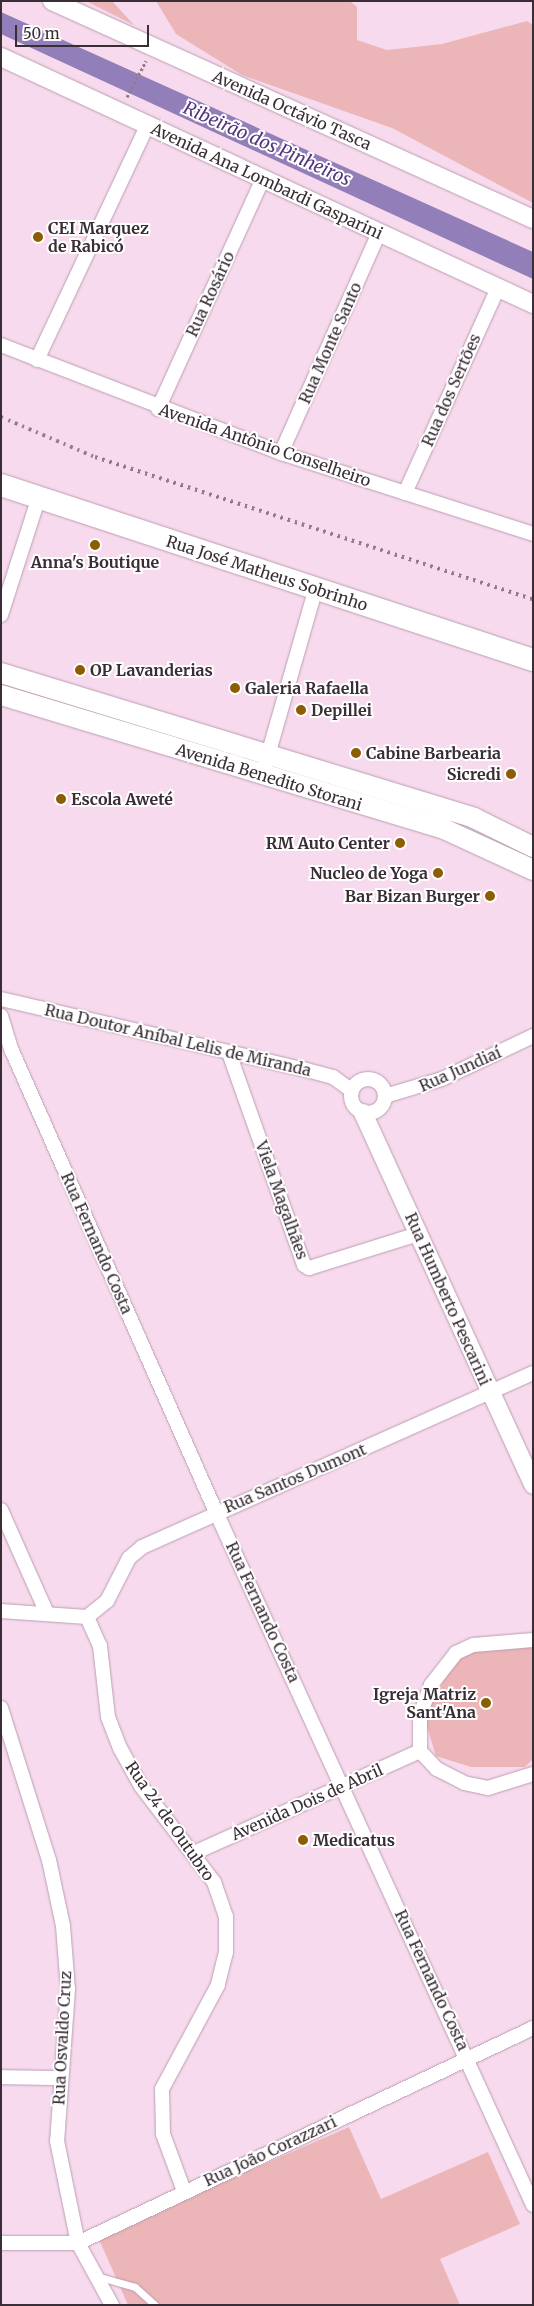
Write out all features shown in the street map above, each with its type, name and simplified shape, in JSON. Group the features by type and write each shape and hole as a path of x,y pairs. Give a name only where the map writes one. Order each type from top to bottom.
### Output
{"main road":[{"name":"Rua José Matheus Sobrinho","path":"1,485 38,500 316,588 533,660"},
{"name":"Avenida Benedito Storani","path":"1,673 268,753 474,818 533,847"},
{"name":"Avenida Benedito Storani","path":"1,695 262,776 444,829 533,870"}],"street":[{"name":"Avenida Octávio Tasca","path":"52,1 533,219"},
{"name":"Avenida Ana Lombardi Gasparini","path":"1,57 533,304"},
{"path":"37,360 147,126"},
{"name":"Rua Rosário","path":"158,409 263,180"},
{"name":"Rua Monte Santo","path":"281,453 379,233"},
{"name":"Rua dos Sertões","path":"405,493 498,288"},
{"name":"Avenida Antônio Conselheiro","path":"1,344 158,409 281,453 532,532"},
{"path":"1,615 38,500"},
{"path":"262,776 316,588"},
{"name":"Rua Doutor Aníbal Lelis de Miranda","path":"1,999 333,1077 351,1090"},
{"name":"Rua Fernando Costa","path":"1,1016 12,1051 216,1512 533,2205"},
{"name":"Rua Jundiaí","path":"385,1096 442,1079 533,1036"},
{"name":"Viela Magalhães","path":"229,1053 304,1265 309,1268 418,1234"},
{"path":"373,1079 385,1096 378,1110 363,1112 354,1106 351,1090 357,1082 373,1079"},
{"name":"Rua Humberto Pescarini","path":"363,1112 533,1485"},
{"name":"Rua Santos Dumont","path":"87,1617 106,1601 129,1558 142,1547 216,1512 533,1373"},
{"path":"1,1510 46,1611"},
{"path":"1,1611 46,1611 87,1617"},
{"name":"Rua 24 de Outubro","path":"87,1617 98,1637 108,1717 120,1748 141,1786 194,1853 214,1882 226,1916 226,1952 218,1985 162,2089 163,2134 184,2191"},
{"path":"533,1640 473,1645 442,1666 420,1715 420,1751 438,1769 464,1783 488,1788 533,1774"},
{"name":"Rua Osvaldo Cruz","path":"1,1708 49,1860 63,1926 68,1989 59,2078 57,2141 78,2243 100,2277 112,2305"},
{"name":"Avenida Dois de Abril","path":"194,1853 342,1784 420,1751"},
{"name":"Rua João Corazzari","path":"1,2243 78,2243 184,2191 533,2028"},
{"path":"1,2077 59,2078"}],"lane":[{"path":"100,2277 136,2287 155,2305"}],"path":[{"path":"126,98 143,68"}],"shaded area":[{"path":"86,1 112,1 134,25"},
{"path":"156,1 350,1 357,7 357,40 387,50 442,44 527,21 533,25 533,203 392,128 242,75 176,34"},
{"name":"Igreja Matriz Sant'Ana","path":"533,1643 533,1759 525,1767 471,1767 436,1756 424,1717 454,1662 477,1647"},
{"path":"349,2127 381,2199 488,2152 520,2224 440,2259 460,2305 128,2305 98,2237"}],"water":[{"name":"Ribeirão dos Pinheiros","path":"1,12 533,252 533,279 1,34"}],"railway":[{"path":"1,417 95,457 533,599"}],"place":[{"name":"CEI Marquez de Rabicó","path":"38,237"},
{"name":"Anna's Boutique","path":"95,545"},
{"name":"OP Lavanderias","path":"80,670"},
{"name":"Galeria Rafaella","path":"235,688"},
{"name":"Depillei","path":"301,710"},
{"name":"Cabine Barbearia","path":"356,753"},
{"name":"Sicredi","path":"511,774"},
{"name":"Escola Aweté","path":"61,799"},
{"name":"RM Auto Center","path":"400,843"},
{"name":"Nucleo de Yoga","path":"438,873"},
{"name":"Bar Bizan Burger","path":"490,896"},
{"name":"Igreja Matriz Sant'Ana","path":"486,1703"},
{"name":"Medicatus","path":"303,1840"}]}
